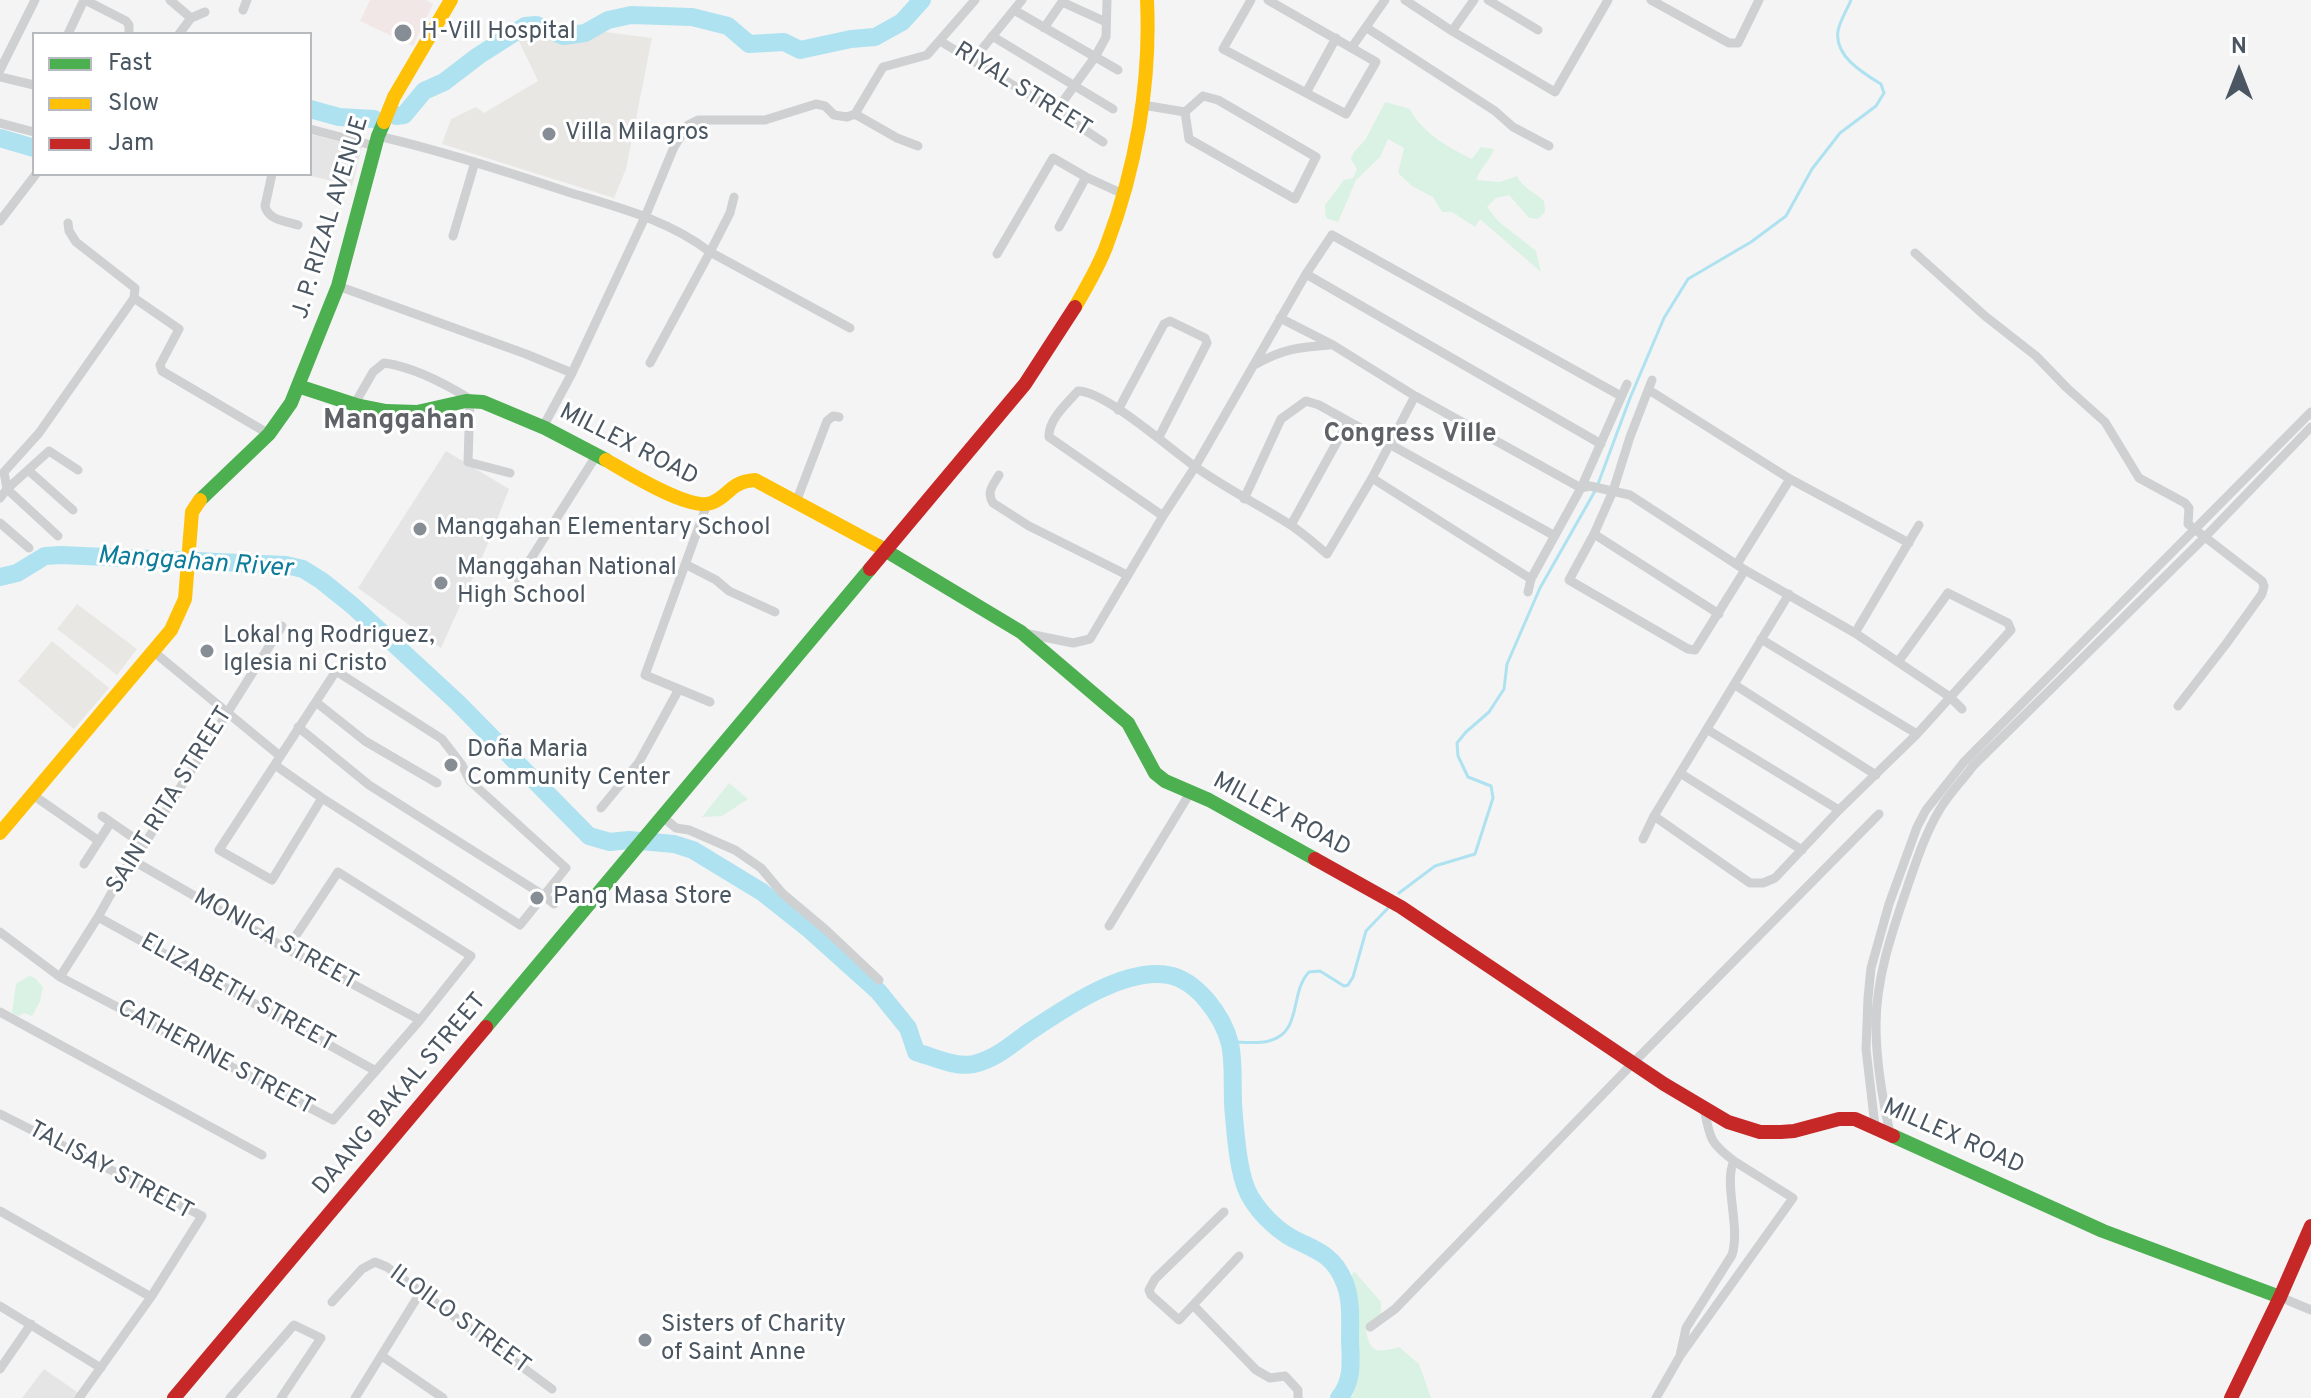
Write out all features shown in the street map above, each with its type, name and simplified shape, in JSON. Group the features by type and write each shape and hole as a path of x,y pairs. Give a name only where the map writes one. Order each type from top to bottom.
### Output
{"street":[{"path":"0,70 35,0"},
{"path":"69,32 85,0 126,21 129,32"},
{"path":"170,0 191,18"},
{"name":"J. P. RIZAL AVENUE","path":"0,833 171,630 181,611 186,585 192,512 199,499 269,434 291,403 338,286 376,141 394,97 451,0"},
{"path":"543,427 572,373 645,217 674,147 688,125 698,120 765,120 816,104 825,106 834,115 847,117 855,114 883,67 927,55 975,0"},
{"path":"973,60 1022,0"},
{"path":"1056,111 1106,37 1107,0"},
{"name":"DAANG BAKAL STREET","path":"174,1398 1025,384 1066,325 1103,256 1123,194 1147,73 1147,0"},
{"path":"1251,0 1223,49 1346,114 1376,62 1268,0"},
{"path":"1352,47 1385,0"},
{"path":"1405,0 1555,92 1608,0"},
{"path":"1452,31 1474,0"},
{"path":"1488,0 1538,30"},
{"path":"1651,0 1729,43 1738,43 1758,0"},
{"path":"1044,28 1062,2 1106,22"},
{"path":"1014,10 1118,70"},
{"path":"180,32 191,18 205,12"},
{"path":"1367,28 1495,111 1513,127 1549,146"},
{"path":"992,36 1113,109"},
{"path":"1306,93 1336,38"},
{"name":"RIYAL STREET","path":"940,41 1103,142"},
{"path":"0,77 32,85"},
{"path":"1203,96 1218,100 1316,157 1295,199 1189,139 1185,112 1203,96"},
{"path":"1143,105 1185,112"},
{"path":"855,114 918,146"},
{"path":"0,123 32,131"},
{"path":"312,129 475,162 645,217 850,328"},
{"path":"997,254 1053,158 1123,194"},
{"path":"453,236 475,162"},
{"path":"0,221 34,176"},
{"path":"272,176 268,215 298,225"},
{"path":"1059,227 1086,177"},
{"path":"650,363 730,213 734,197"},
{"path":"58,536 7,489 2,474 39,433 134,298 135,288 76,242 68,223"},
{"path":"1021,632 1073,643 1090,639 1332,235 1621,396"},
{"path":"1915,253 1985,316 2036,356 2105,422 2139,478 2185,503 2190,511 2188,524 2257,576 2264,586 2262,594 2178,706"},
{"path":"1306,274 1601,444"},
{"path":"338,286 572,373"},
{"path":"134,298 179,329 160,365 162,371 269,434"},
{"path":"1280,318 1333,345 1415,396 1586,487 1630,495 1741,567 1855,633 1950,697 1962,709"},
{"path":"1118,410 1164,324 1170,321 1205,338 1207,343 1159,437"},
{"path":"1253,365 1279,351 1333,345"},
{"path":"354,405 373,372 384,363 395,364 445,384 470,399"},
{"path":"1528,592 1531,579 1586,487 1627,384"},
{"path":"1790,479 1741,567 1719,614 1695,650 1688,649 1569,580 1594,534 1650,385 1790,479 1909,543"},
{"path":"298,386 354,405 397,413 420,412 470,399"},
{"path":"1163,516 1049,437 1049,429 1060,411 1078,391 1088,391 1118,410 1159,437 1195,467 1291,525 1327,554 1415,396"},
{"path":"470,399 468,462 510,473"},
{"name":"MILLEX ROAD","path":"470,399 487,402 543,427 680,499 706,507 718,501 742,479 755,480 886,551 1021,632 1128,723 1155,773 1165,781 1209,800 1401,907 1633,1063 1728,1122 1760,1132 1794,1131 1839,1119 1855,1119 2103,1231 2280,1297"},
{"path":"1244,499 1281,419 1306,401 1391,444 1555,536"},
{"path":"1875,1126 1866,1049 1871,968 1905,856 1926,810 1964,762 2311,412"},
{"path":"796,502 827,421 833,416 839,417"},
{"path":"1291,525 1348,422"},
{"path":"1890,1133 1878,1073 1876,1024 1882,971 1917,858 1937,813 1973,766 2204,538 2311,427"},
{"path":"0,498 49,451 78,470"},
{"path":"518,579 596,456"},
{"path":"28,470 73,510"},
{"path":"999,475 990,490 989,497 993,503 1029,526 1127,575"},
{"path":"1372,478 1531,579"},
{"path":"706,507 645,675 710,702"},
{"path":"0,523 29,548"},
{"path":"1855,633 1919,525"},
{"path":"1594,534 1719,614"},
{"path":"685,564 716,580 729,591 775,612"},
{"path":"1654,816 1750,883 1763,883 1775,878 1917,734 2011,630 2008,623 1948,593 1898,662"},
{"path":"1643,839 1789,594"},
{"name":"SAINT RITA STREET","path":"60,977 282,626"},
{"path":"1761,639 1917,734"},
{"path":"154,652 227,713 278,760 322,798 520,925 566,868 470,781 442,739 336,671 298,727 278,760 219,850 272,880 322,798"},
{"path":"1735,685 1876,775"},
{"path":"601,808 639,762 679,689"},
{"path":"316,702 365,741 437,783"},
{"path":"298,727 369,785 554,904"},
{"path":"1708,730 1839,810"},
{"path":"1680,773 1802,850"},
{"path":"1109,926 1190,793"},
{"path":"33,795 99,841"},
{"path":"1370,1327 1395,1309 1879,814"},
{"path":"102,816 144,845"},
{"path":"662,819 676,828 689,830 735,850 761,868 782,893 879,980"},
{"path":"84,864 111,822"},
{"name":"MONICA STREET","path":"132,860 287,949 420,1020"},
{"name":"CATHERINE STREET","path":"0,932 60,977 330,1119 335,1119 471,956 338,872 287,949"},
{"name":"ELIZABETH STREET","path":"98,917 376,1071"},
{"path":"0,1012 262,1155"},
{"path":"1656,1398 1680,1356 1793,1198 1715,1146 1704,1108"},
{"name":"TALISAY STREET","path":"0,1114 202,1216 151,1297 79,1398"},
{"path":"1680,1356 1686,1328 1736,1244 1731,1176 1734,1161"},
{"path":"0,1211 151,1297"},
{"path":"1224,1212 1150,1286 1151,1295 1177,1320 1194,1306 1239,1256"},
{"path":"2231,1398 2311,1226"},
{"name":"ILOILO STREET","path":"332,1302 362,1269 375,1262 387,1267 552,1389"},
{"path":"355,1398 420,1293"},
{"path":"2280,1297 2311,1310"},
{"path":"0,1306 101,1368"},
{"path":"1194,1306 1256,1370 1270,1378 1285,1376 1298,1390 1298,1398"},
{"path":"0,1369 31,1324"},
{"path":"230,1398 294,1325 321,1338 281,1398"},
{"path":"382,1356 443,1398"}],"shaded area":[{"name":"H-Vill Hospital","path":"370,0 426,0 433,4 413,46 360,21"},
{"name":"Villa Milagros","path":"535,27 564,41 605,32 652,38 626,169 614,198 442,144 451,119 476,107 484,113 538,81 516,35"},
{"path":"312,134 362,147 352,186 311,176"},
{"path":"446,451 509,489 441,648 358,588"},
{"path":"77,604 137,649 117,675 57,629"},
{"path":"52,641 109,688 74,729 18,681"},
{"path":"44,1369 80,1394 77,1398 22,1398"}],"green space":[{"path":"1385,102 1410,109 1428,132 1472,159 1481,147 1494,149 1476,180 1500,182 1517,176 1544,201 1545,212 1538,219 1529,218 1509,195 1496,198 1487,207 1498,221 1536,251 1541,272 1480,219 1475,227 1452,212 1442,212 1433,197 1412,186 1398,173 1404,148 1388,139 1380,157 1356,180 1338,222 1326,218 1325,205 1344,180 1353,178 1357,169 1351,159 1366,139"},
{"path":"729,783 748,799 722,816 702,817"},
{"path":"29,976 43,987 40,1001 32,1016 24,1013 18,1016 12,1013 16,984"},
{"path":"1354,1271 1381,1302 1381,1319 1365,1326 1371,1346 1379,1350 1399,1347 1419,1364 1431,1398 1349,1398 1353,1395 1356,1373 1355,1295 1350,1279"}],"waterway":[{"path":"396,116 404,115 424,91 444,82 525,26 536,25 564,36 585,33 608,20 631,15 692,17 728,26 749,44 784,42 800,50 875,37 902,22 922,0"},
{"path":"1598,484 1664,318 1688,279 1751,242 1786,216 1812,169 1840,133 1876,106 1884,93 1881,84 1851,63 1840,48 1838,31 1851,0"},
{"path":"312,110 339,117 374,119"},
{"path":"0,138 32,147"},
{"path":"1399,893 1435,866 1475,854 1493,798 1491,786 1468,777 1458,756 1457,743 1489,712 1504,689 1507,664 1540,588 1595,491"},
{"name":"Manggahan River","path":"0,577 17,573 45,556 61,555 286,565 303,569 353,606 457,702 589,836 610,842 629,840 674,844 693,850 762,892 878,991 908,1028 916,1052 952,1063 974,1064 995,1055 1057,1014 1113,984 1150,974 1168,975 1189,984 1215,1011 1227,1033 1232,1062 1237,1147 1251,1198 1263,1215 1279,1229 1328,1258 1347,1288 1351,1364 1347,1385 1339,1398"},
{"path":"1229,1042 1264,1042 1280,1036 1291,1021 1299,990 1309,972 1320,971 1344,986 1348,985 1366,931 1388,908"}],"traffic: fast":[{"path":"200,500 269,434 291,403 338,286 384,122"},
{"path":"298,386 356,405 386,411 417,412 466,401 483,402 545,428 606,460"},
{"path":"878,546 1021,632 1128,723 1155,773 1165,781 1209,800 1315,859"},
{"path":"486,1027 870,569"},
{"path":"1893,1136 2103,1231 2280,1297"}],"traffic: slow":[{"path":"384,122 394,97 451,0"},
{"path":"1075,307 1106,247 1126,187 1144,94 1147,0"},
{"path":"606,460 658,489 701,504 711,503 740,483 755,480 878,546"},
{"path":"0,833 171,630 185,599 192,512 200,500"}],"traffic: jam":[{"path":"870,569 1025,384 1075,307"},
{"path":"1315,859 1401,907 1664,1084 1728,1122 1760,1132 1781,1132 1839,1119 1855,1119 1893,1136"},
{"path":"174,1398 486,1027"},
{"path":"2231,1398 2311,1226"}],"place":[{"name":"H-Vill Hospital","path":"403,33"},
{"name":"Villa Milagros","path":"549,134"},
{"name":"Manggahan Elementary School","path":"420,529"},
{"name":"Manggahan National High School","path":"441,583"},
{"name":"Lokal ng Rodriguez, Iglesia ni Cristo","path":"207,651"},
{"name":"Doña Maria Community Center","path":"451,765"},
{"name":"Pang Masa Store","path":"537,898"},
{"name":"Sisters of Charity of Saint Anne","path":"645,1340"}],"district":[{"name":"Manggahan","path":"399,422"},
{"name":"Congress Ville","path":"1410,436"}]}
